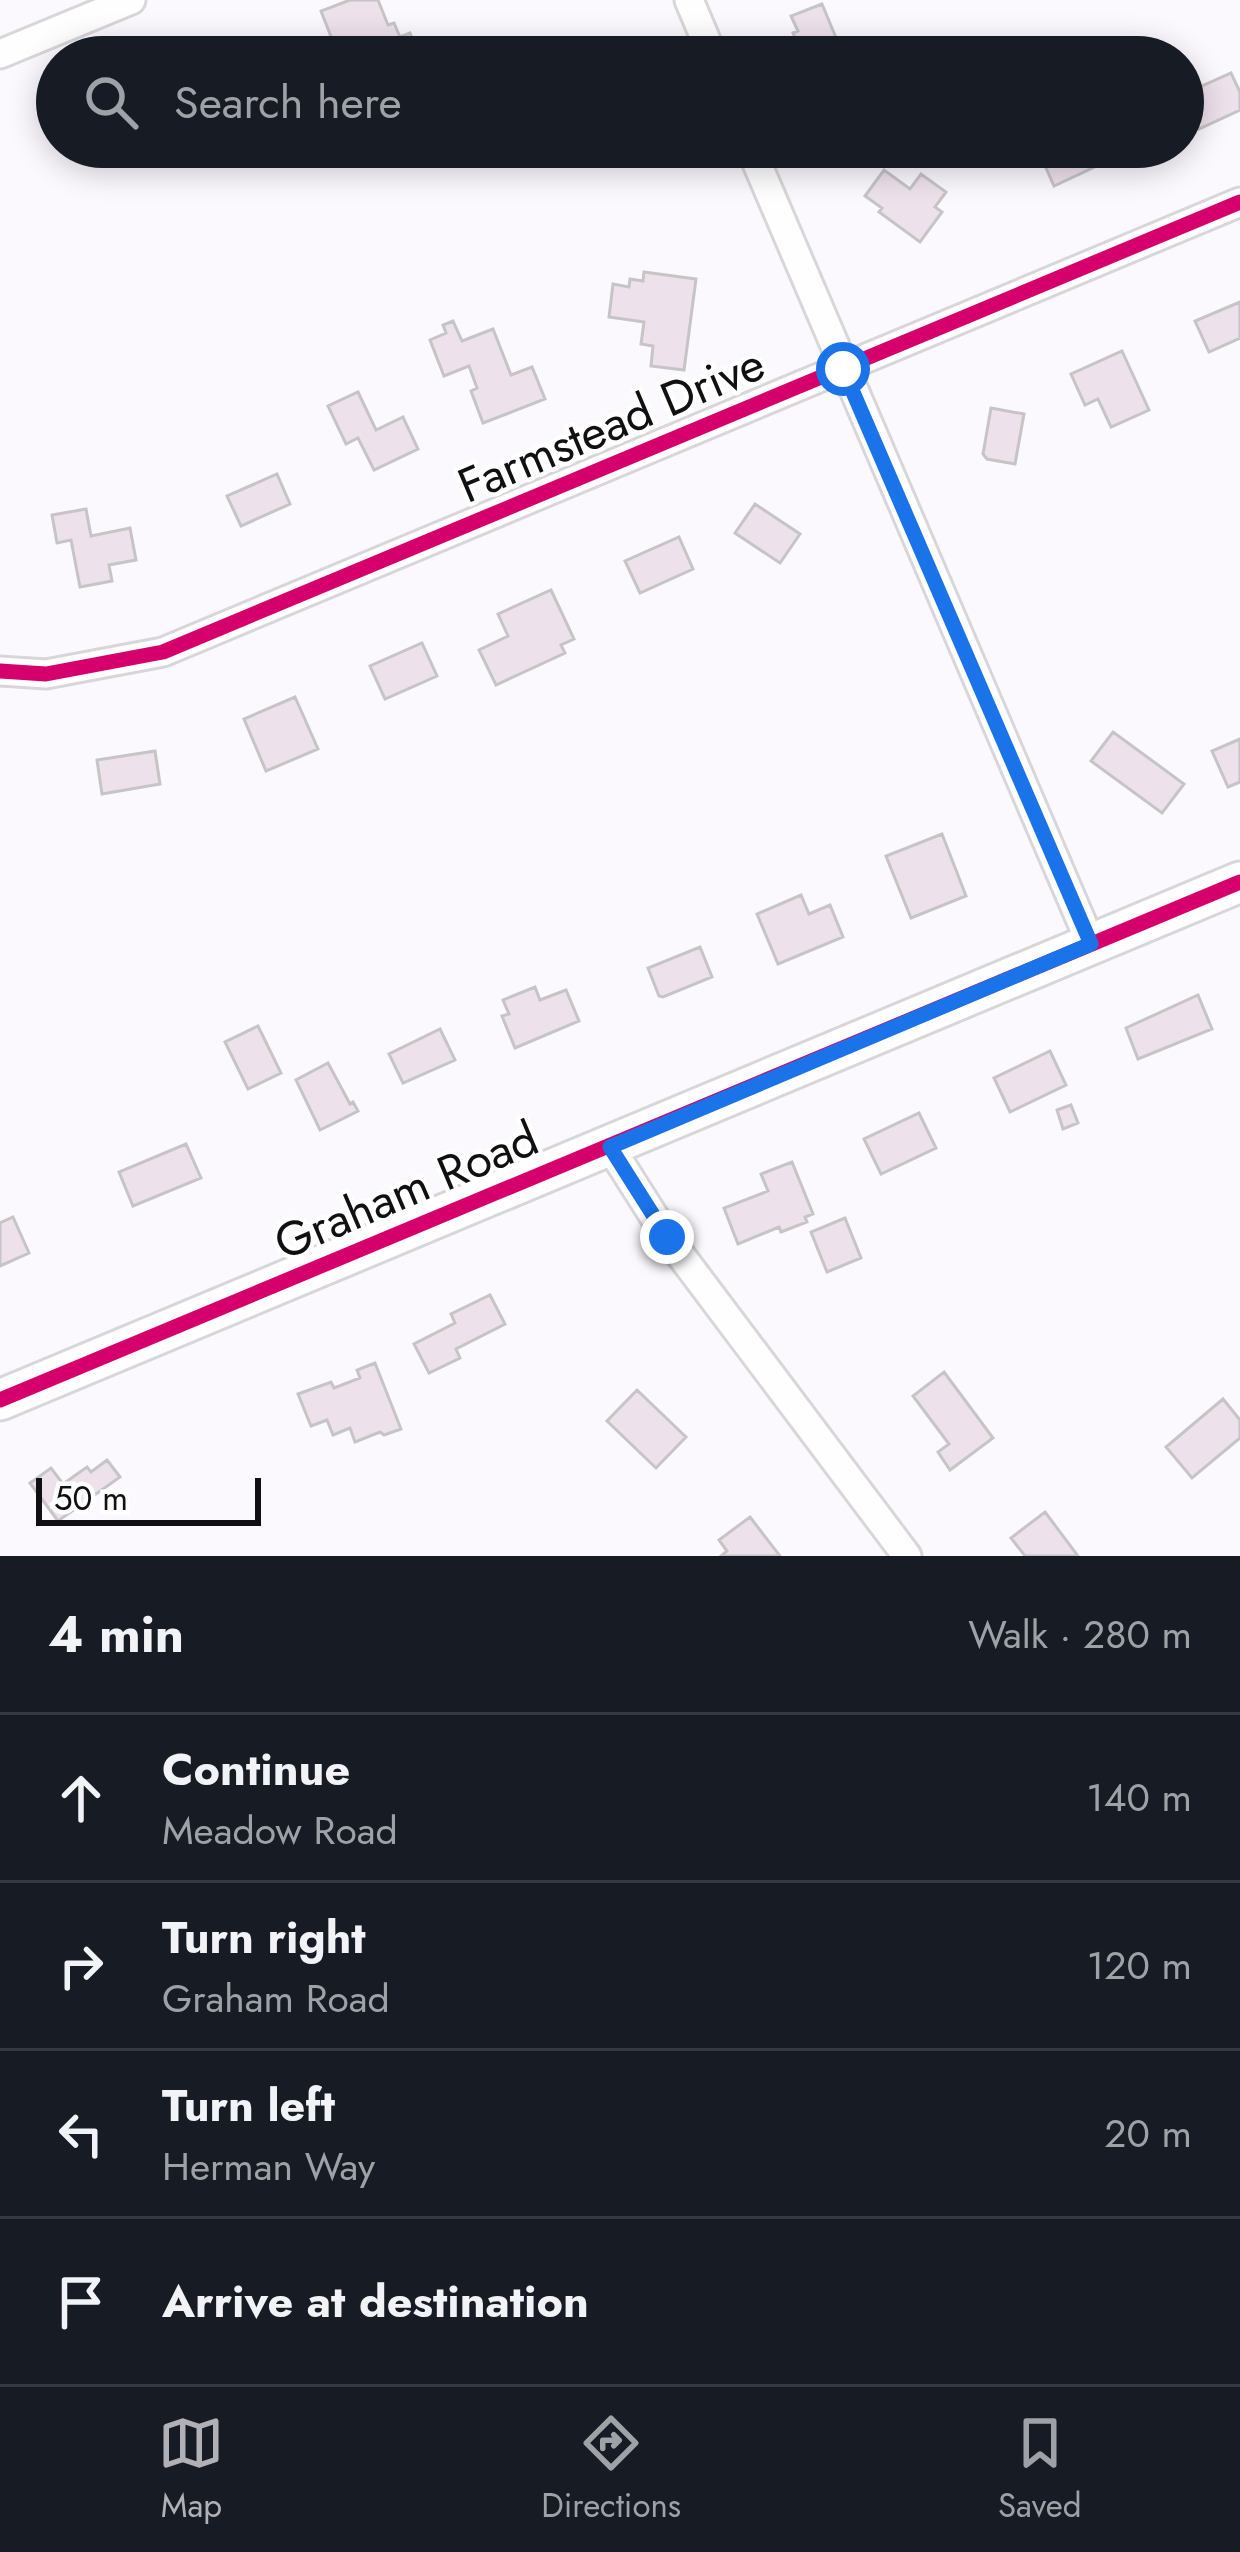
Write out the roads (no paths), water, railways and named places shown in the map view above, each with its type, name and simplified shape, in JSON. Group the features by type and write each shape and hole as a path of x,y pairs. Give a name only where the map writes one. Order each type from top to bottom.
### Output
{"street":[{"path":"44,36 131,0"},
{"path":"689,0 704,36"},
{"path":"0,54 36,39"},
{"path":"759,168 1091,944"},
{"name":"Farmstead Drive","path":"0,671 46,674 163,652 1240,202"},
{"name":"Graham Road","path":"0,1400 1240,882"},
{"path":"610,1147 667,1237 907,1556"}]}
